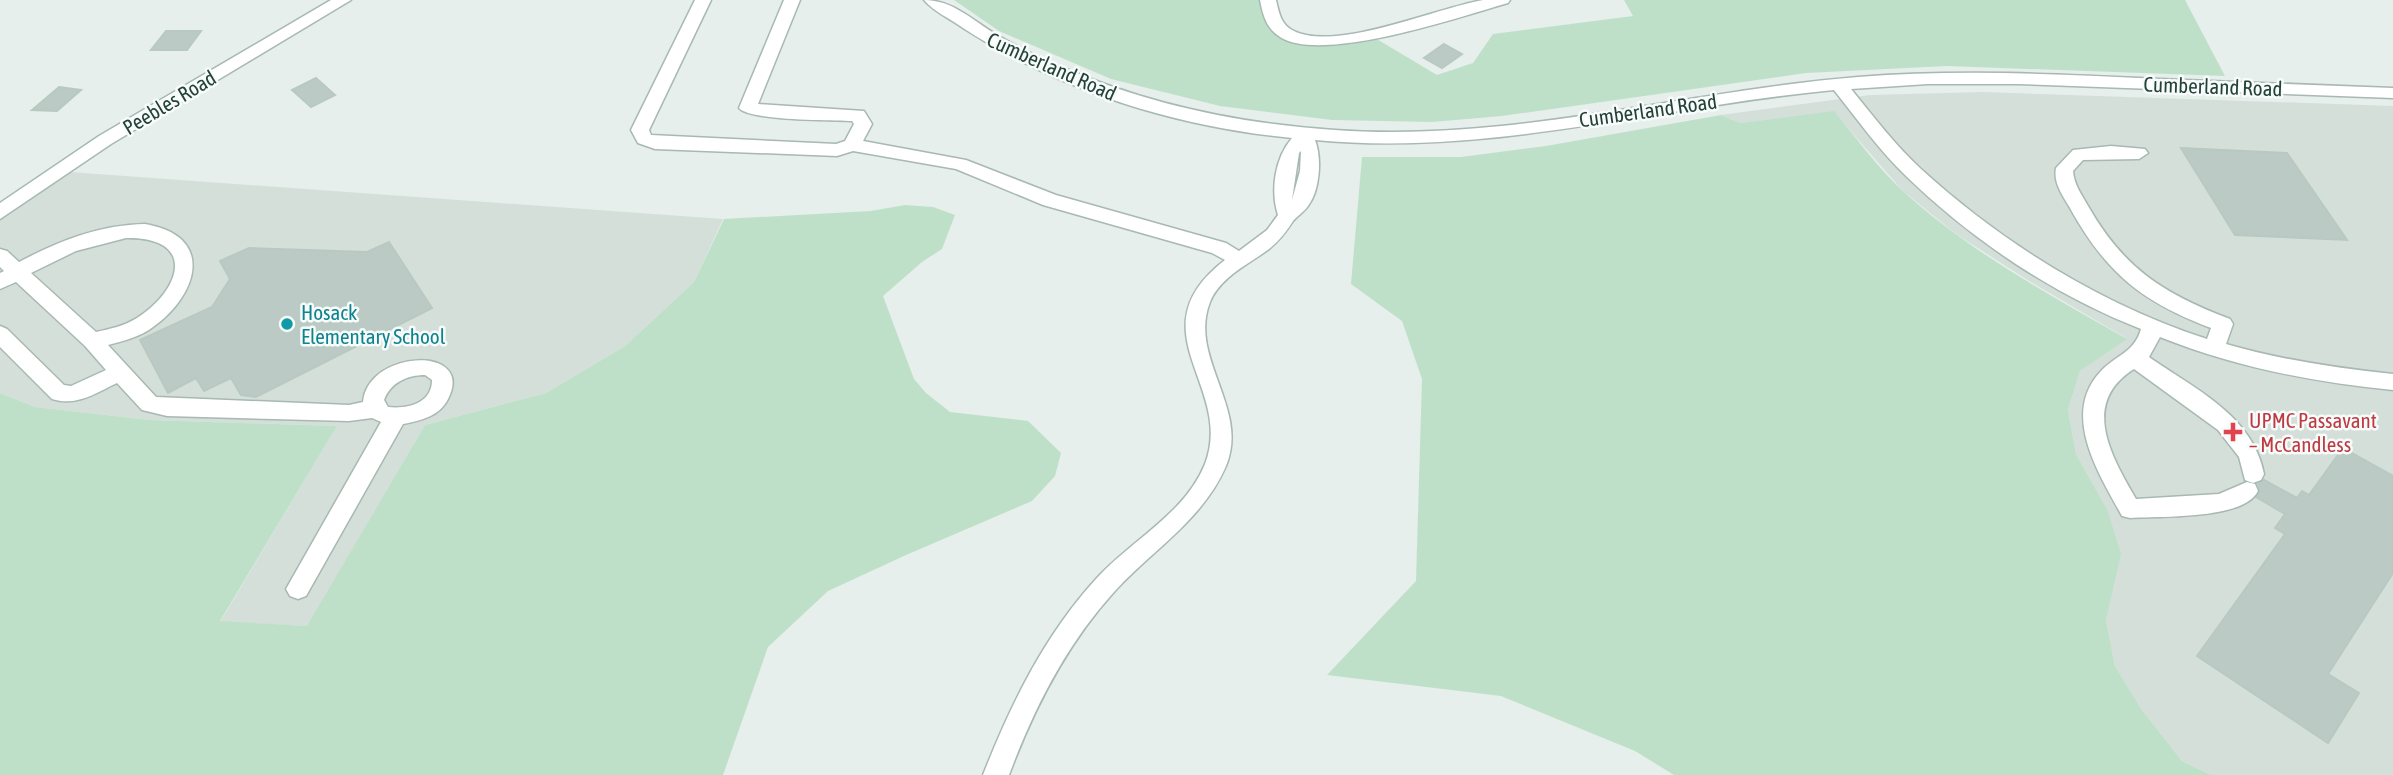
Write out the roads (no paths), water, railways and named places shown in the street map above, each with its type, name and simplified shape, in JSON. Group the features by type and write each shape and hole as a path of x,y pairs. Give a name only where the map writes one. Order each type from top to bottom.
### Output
{"street":[{"name":"Peebles Road","path":"0,212 105,140 344,0"},
{"path":"703,0 640,130 644,139 655,143 797,114 858,115 863,124 852,145"},
{"path":"741,127 792,0"},
{"name":"Cumberland Road","path":"932,0 979,33 1014,52 1102,92 1198,117 1304,135 1396,139 1486,134 1838,84 1932,78 2022,78 2393,93"},
{"path":"1268,0 1269,13 1276,26 1291,35 1313,41 1350,40 1502,0"},
{"path":"1838,84 1885,143 1951,205 2006,246 2056,278 2152,327 2214,348 2289,369 2334,377 2393,382"},
{"path":"741,127 837,150 852,145 960,164 1050,200 1219,248 1239,258"},
{"path":"996,775 1021,713 1069,629 1108,583 1188,509 1212,473 1222,440 1222,422 1219,403 1198,349 1194,316 1209,286 1221,271 1270,238 1287,215 1303,200 1311,154 1304,135"},
{"path":"2139,153 2079,155 2071,160 2064,175 2091,230 2109,255 2129,275 2182,308 2223,324 2214,348"},
{"path":"9,277 76,243 110,233 147,231 173,240 185,256 185,274 176,293 145,323 128,332 92,341"},
{"path":"0,256 9,277 92,341 149,404 167,408 385,413 298,589"},
{"path":"2136,359 2228,426 2243,443 2254,465 2250,483 2243,495 2222,503 2130,509 2100,453 2093,409 2106,378 2136,359 2147,346 2152,327"},
{"path":"0,334 59,393 73,394 121,372"}],"place":[{"name":"Hosack Elementary School","path":"287,324"},
{"name":"UPMC Passavant – McCandless","path":"2233,432"}]}
